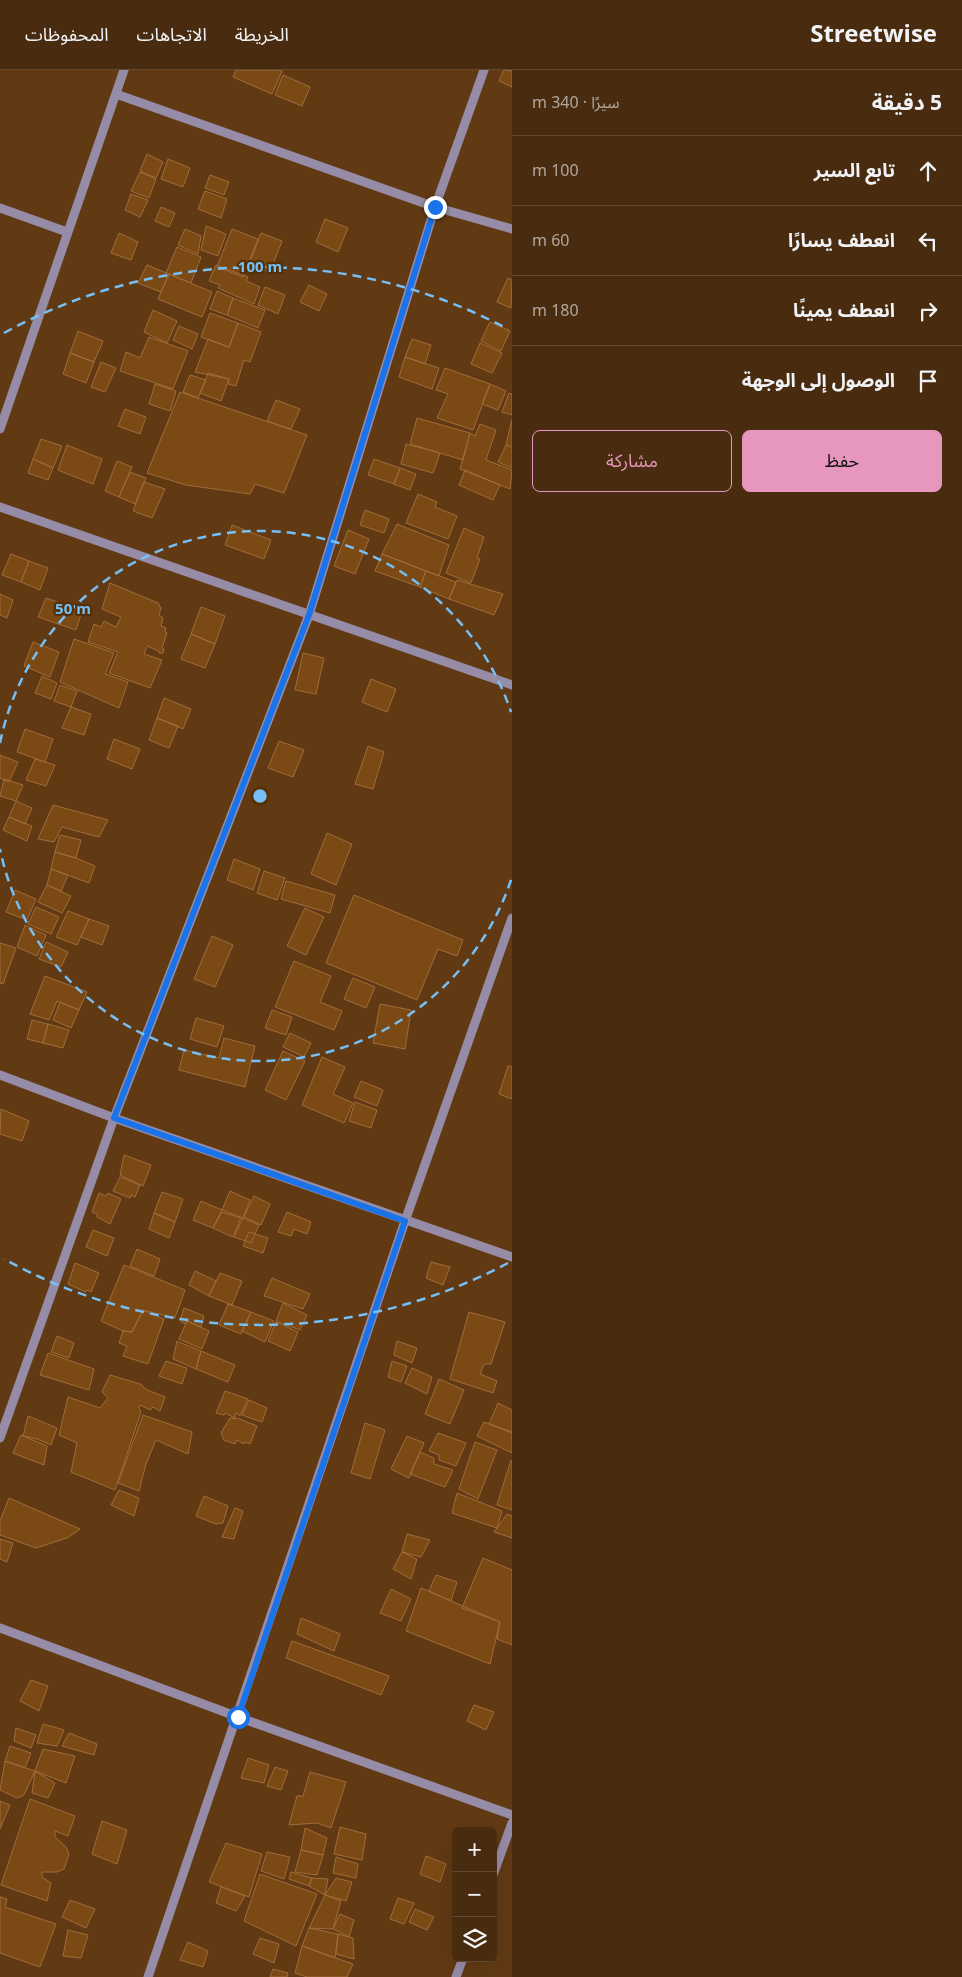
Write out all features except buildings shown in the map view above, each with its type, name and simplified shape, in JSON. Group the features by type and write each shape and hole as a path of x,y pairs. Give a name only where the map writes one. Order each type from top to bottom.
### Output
{"street":[{"path":"0,430 124,70"},
{"path":"0,1438 114,1118 309,615 435,207 484,70"},
{"path":"116,94 435,207 512,229"},
{"path":"0,208 67,232"},
{"path":"0,508 512,686"},
{"path":"148,1977 238,1717 405,1221 512,918"},
{"path":"0,1075 114,1118 512,1257"},
{"path":"0,1628 238,1717 512,1815"},
{"path":"494,1872 512,1823"},
{"path":"456,1977 462,1962"}],"route":[{"path":"238,1717 405,1221 114,1118 309,615 435,207"}]}
